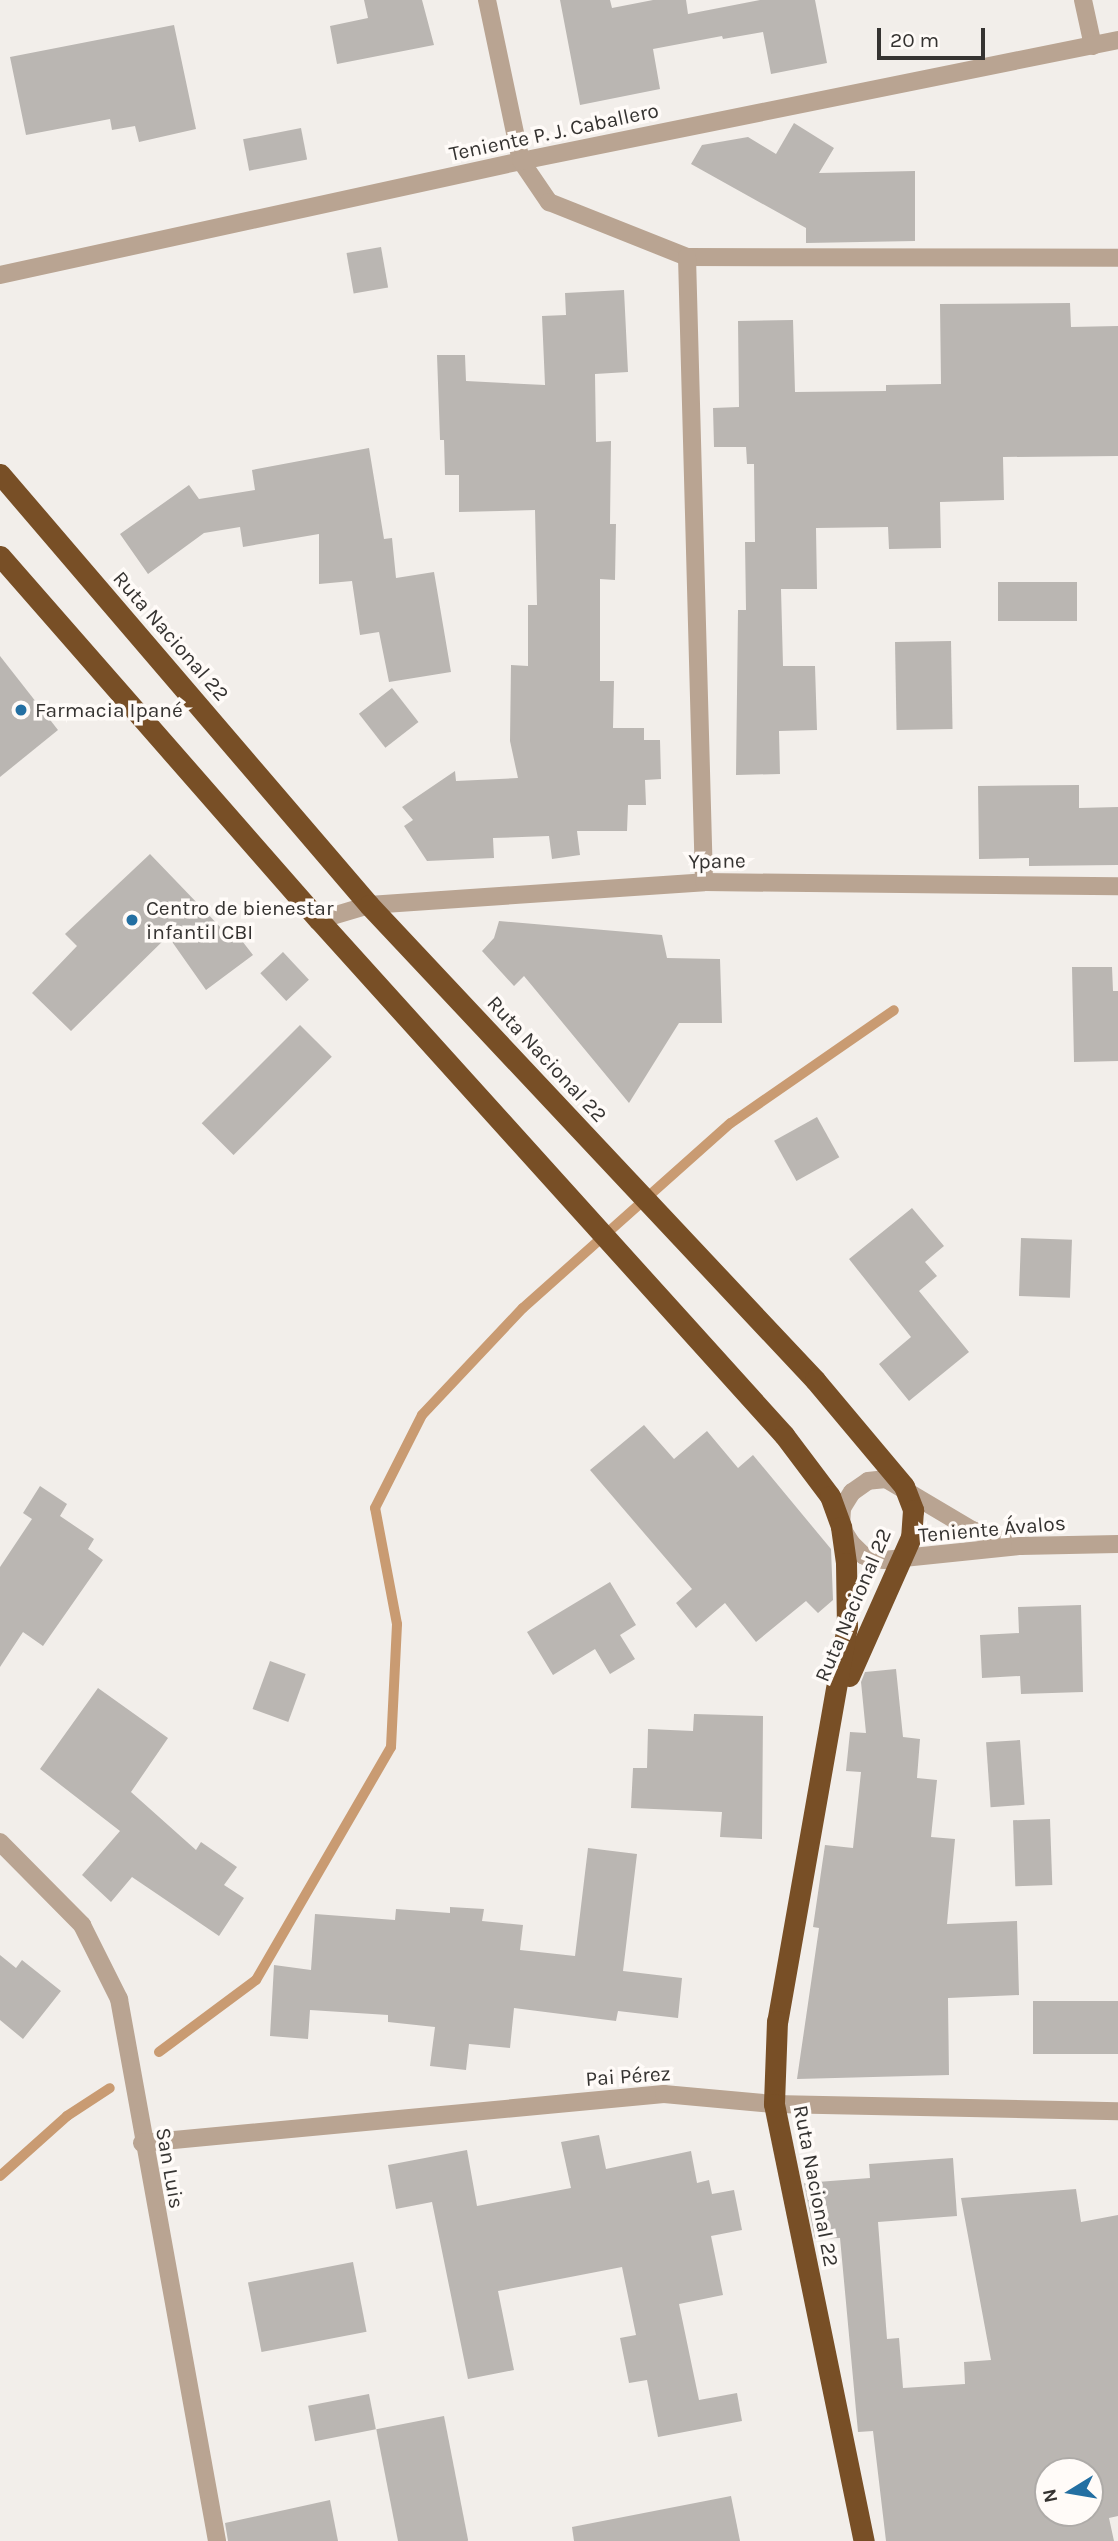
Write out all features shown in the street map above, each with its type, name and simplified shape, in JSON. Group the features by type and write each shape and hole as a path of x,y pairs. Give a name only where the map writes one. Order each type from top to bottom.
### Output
{"highway":[{"name":"Ruta Nacional 22","path":"0,474 369,905 815,1380 904,1486 913,1510 911,1538 867,1631 834,1714"},
{"name":"Ruta Nacional 22","path":"0,556 319,920 811,1468 830,1496 841,1527 848,1626 777,2021 774,2104 864,2541"}],"street":[{"path":"487,0 521,161 549,202 687,257 1118,258"},
{"path":"1083,0 1093,46"},
{"name":"Teniente P. J. Caballero","path":"0,275 521,161 1118,40"},
{"path":"687,257 704,882"},
{"name":"Ypane","path":"319,920 369,905 704,882 1118,886"},
{"path":"841,1527 842,1508 852,1492 867,1481 886,1479 904,1486 972,1530 1020,1546"},
{"name":"Teniente Ávalos","path":"841,1527 864,1556 902,1559 1020,1546 1118,1544"},
{"name":"San Luis","path":"0,1842 82,1925 119,1999 142,2143 217,2541"},
{"name":"Pai Pérez","path":"142,2143 664,2094 774,2104 1118,2111"}],"building":[{"path":"364,0 422,0 434,45 337,64 330,26 368,18"},
{"path":"560,0 610,0 612,8 653,0 686,0 688,14 760,0 815,0 827,63 771,74 763,32 723,39 722,36 653,49 660,89 580,105"},
{"path":"174,25 196,129 139,142 135,126 112,130 110,119 26,135 10,57"},
{"path":"794,123 834,148 819,173 915,171 915,241 806,243 806,228 691,164 702,145 748,137 776,154"},
{"path":"301,128 307,159 249,171 243,139"},
{"path":"381,247 388,287 354,293 347,253"},
{"path":"624,290 628,372 595,374 596,442 611,441 610,524 616,524 615,580 600,579 600,681 614,681 613,728 644,728 644,740 660,740 661,779 645,780 646,805 628,805 627,831 577,831 580,855 552,859 549,836 493,838 494,858 427,861 404,826 413,820 402,807 455,771 456,781 518,778 510,741 511,665 528,666 528,605 537,605 535,510 459,512 459,475 445,475 444,440 440,440 437,355 465,355 466,381 545,385 542,316 566,315 565,293"},
{"path":"1070,303 1071,327 1118,326 1118,456 1003,457 1004,500 940,502 941,548 889,549 888,527 816,528 817,589 781,589 783,666 815,666 817,730 779,731 780,774 736,775 738,610 746,610 745,542 755,542 754,464 747,464 746,447 714,447 713,408 739,407 738,321 793,320 795,392 886,391 886,385 941,384 940,304"},
{"path":"369,448 384,539 392,538 396,578 434,572 451,672 389,682 379,632 360,635 352,581 319,584 319,534 243,547 240,527 204,533 148,574 120,534 189,485 199,499 255,490 252,470"},
{"path":"998,582 1077,582 1077,621 998,621"},
{"path":"951,641 953,729 897,730 895,642"},
{"name":"Farmacia Ipané","path":"0,656 58,730 0,777"},
{"path":"392,688 418,722 385,748 359,714"},
{"path":"1079,785 1079,808 1118,807 1118,865 1029,866 1029,858 979,859 978,786"},
{"path":"150,854 226,933 232,928 253,955 206,990 168,936 71,1031 32,993 77,946 65,934"},
{"path":"499,921 662,935 667,958 720,959 722,1023 679,1023 629,1103 524,976 514,986 482,951 494,938"},
{"path":"283,952 309,980 286,1001 260,973"},
{"path":"1072,967 1112,967 1113,991 1118,991 1118,1061 1074,1062"},
{"path":"300,1025 332,1057 234,1155 202,1123"},
{"path":"817,1117 839,1157 796,1181 774,1141"},
{"path":"912,1208 944,1246 925,1262 937,1276 919,1291 969,1352 909,1401 879,1364 911,1337 849,1259"},
{"path":"1021,1238 1072,1240 1070,1298 1019,1296"},
{"path":"644,1425 674,1459 707,1431 738,1468 753,1455 831,1549 833,1600 818,1613 806,1601 756,1642 725,1603 696,1628 676,1603 692,1589 590,1470"},
{"path":"40,1486 67,1504 60,1516 94,1539 88,1549 103,1560 43,1646 23,1632 0,1667 0,1567 32,1519 23,1513"},
{"path":"610,1582 636,1625 620,1635 635,1659 610,1674 595,1649 553,1675 527,1632"},
{"path":"1081,1605 1083,1692 1021,1694 1020,1676 982,1678 980,1635 1019,1633 1018,1607"},
{"path":"270,1661 306,1674 288,1722 253,1709"},
{"path":"896,1669 903,1737 920,1739 917,1778 937,1780 931,1837 955,1839 947,1924 1017,1921 1019,1995 948,1998 949,2075 797,2079 819,1928 813,1927 825,1845 853,1848 861,1772 846,1771 850,1732 866,1733 861,1682 865,1672"},
{"path":"98,1688 168,1738 131,1792 196,1850 201,1842 237,1867 224,1885 244,1898 219,1936 132,1877 111,1902 82,1875 120,1831 40,1769"},
{"path":"694,1714 763,1716 762,1839 720,1837 722,1812 631,1808 633,1768 647,1768 648,1729 693,1731"},
{"path":"1020,1740 1025,1805 991,1807 986,1742"},
{"path":"1050,1819 1052,1885 1015,1886 1013,1820"},
{"path":"588,1848 637,1854 623,1971 682,1978 678,2018 618,2011 616,2021 514,2008 510,2048 469,2044 466,2070 430,2066 435,2027 388,2022 388,2015 310,2010 308,2039 270,2036 274,1965 311,1970 315,1914 395,1920 396,1909 450,1913 450,1907 484,1909 482,1921 523,1925 520,1950 575,1956"},
{"path":"0,1955 16,1968 22,1960 61,1991 23,2039 0,2020"},
{"path":"1033,2001 1118,2001 1118,2054 1033,2054"},
{"path":"599,2135 606,2169 691,2151 697,2183 709,2180 712,2194 734,2190 742,2230 711,2236 723,2295 679,2304 699,2400 737,2393 742,2421 658,2437 647,2380 629,2383 620,2338 636,2335 622,2267 498,2291 514,2370 468,2379 432,2202 396,2209 388,2165 467,2150 477,2206 571,2188 561,2142"},
{"path":"953,2158 957,2216 878,2222 887,2339 899,2338 903,2388 965,2384 964,2362 991,2360 961,2198 1076,2189 1081,2222 1118,2215 1118,2516 1109,2518 1114,2541 886,2541 873,2431 858,2432 840,2238 815,2239 804,2183 870,2178 869,2164"},
{"path":"353,2262 367,2332 262,2352 248,2282"},
{"path":"369,2394 376,2429 315,2441 308,2406"},
{"path":"444,2416 468,2541 398,2541 376,2429"},
{"path":"731,2496 740,2541 574,2541 572,2527"},
{"path":"330,2500 338,2541 228,2541 225,2523"}],"waterway":[{"path":"159,2052 256,1980 391,1747 397,1624 375,1508 422,1415 523,1308 731,1123 894,1010"},
{"path":"0,2176 67,2116 110,2088"}],"place":[{"name":"Farmacia Ipané","path":"21,710"},
{"name":"Centro de bienestar infantil CBI","path":"132,920"}]}
